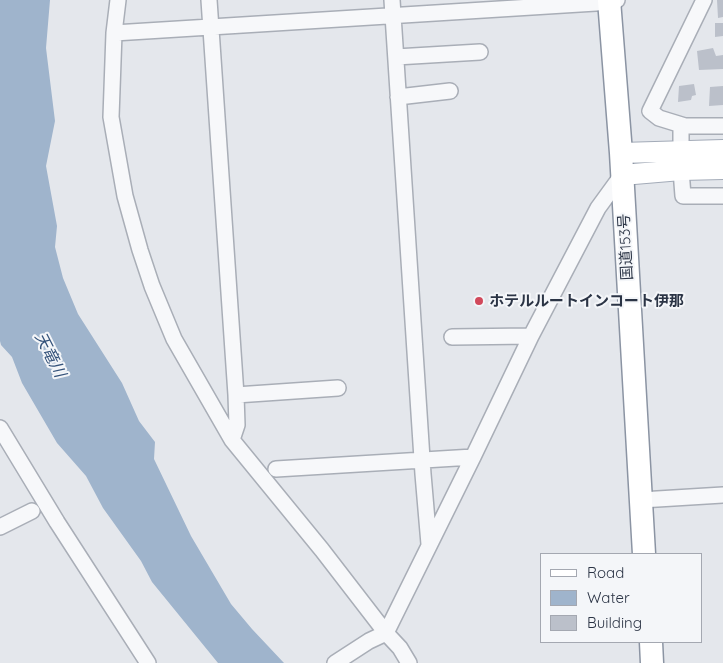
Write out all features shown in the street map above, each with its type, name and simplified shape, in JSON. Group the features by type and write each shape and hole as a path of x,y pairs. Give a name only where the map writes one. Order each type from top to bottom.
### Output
{"highway":[{"name":"国道153号","path":"609,0 621,153 644,553"},
{"path":"651,643 652,663"}],"main road":[{"path":"621,153 681,160 714,160"},
{"path":"622,176 681,160"}],"street":[{"path":"118,0 114,33 111,117 125,196 140,250 152,286 174,339 232,440 400,648 409,663"},
{"path":"209,0 236,395 237,426 232,440"},
{"path":"392,0 429,544"},
{"path":"114,33 596,3 618,0"},
{"path":"704,0 650,111 659,118 685,126 723,126"},
{"path":"396,57 480,52"},
{"path":"398,97 450,91"},
{"path":"681,125 682,196 723,196"},
{"path":"335,663 386,632 531,336 598,208 622,176"},
{"path":"452,337 531,336"},
{"path":"236,395 338,388"},
{"path":"0,428 57,522 148,663"},
{"path":"276,469 473,457"},
{"path":"641,500 723,496"},
{"path":"0,527 32,511"}],"water":[{"name":"天竜川","path":"0,0 50,0 46,48 55,121 46,166 57,226 55,247 63,278 78,314 122,383 139,421 155,442 154,459 191,536 231,604 284,663 218,663 152,582 141,561 103,508 86,476 57,443 22,383 12,357 1,345"}],"building":[{"path":"717,0 723,0 723,17 718,18"},
{"path":"715,23 723,23 723,36 715,37"},
{"path":"713,48 716,56 723,55 723,69 699,70 697,51"},
{"path":"694,84 696,95 692,96 691,100 678,102 679,86"},
{"path":"723,86 723,105 709,106 710,87"}],"place":[{"name":"ホテルルートインコート伊那","path":"479,301"}]}
